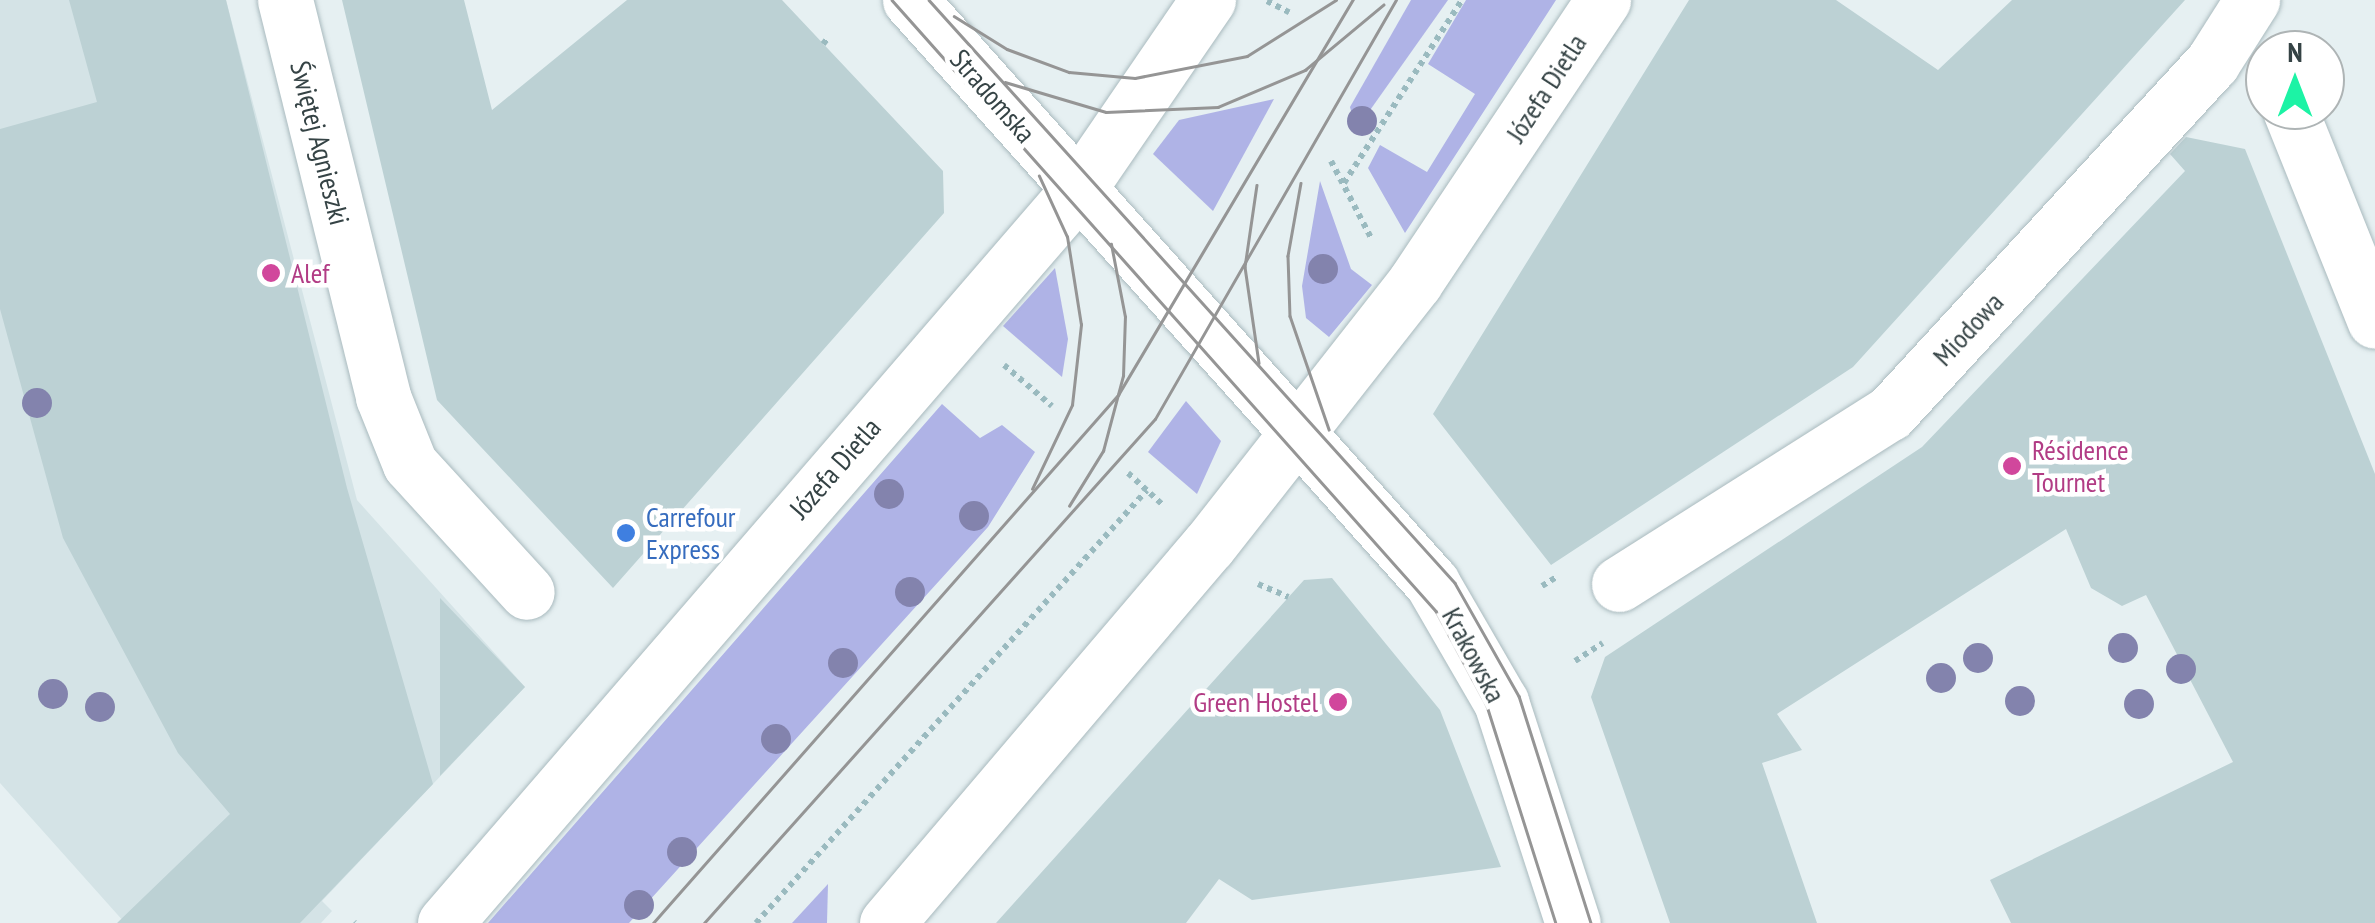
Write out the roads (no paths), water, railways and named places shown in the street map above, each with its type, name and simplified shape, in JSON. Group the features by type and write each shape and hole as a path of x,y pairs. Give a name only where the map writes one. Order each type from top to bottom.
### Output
{"street":[{"name":"Świętej Agnieszki","path":"285,0 384,396 410,464 528,592"},
{"name":"Stradomska","path":"910,0 1076,190 1301,428"},
{"name":"Józefa Dietla","path":"445,923 1076,190 1208,0"},
{"name":"Józefa Dietla","path":"887,923 1301,428 1415,282 1603,0"},
{"name":"Miodowa","path":"1596,574 1890,413 2212,63 2252,0"},
{"path":"2261,0 2269,30"},
{"path":"2298,130 2375,322"},
{"name":"Krakowska","path":"1301,428 1418,564 1480,658 1573,923"}],"tram line":[{"path":"892,0 1436,611 1487,706 1556,923"},
{"path":"929,0 1455,583 1519,696 1591,923"},
{"path":"954,16 1007,49 1069,72 1135,78 1247,56 1336,0"},
{"path":"653,923 1118,395 1353,0"},
{"path":"704,923 1155,419 1396,0"},
{"path":"1005,82 1106,112 1218,107 1305,70 1383,5"},
{"path":"1032,489 1072,405 1081,325 1067,237 1039,176"},
{"path":"1301,183 1288,256 1290,316 1329,429"},
{"path":"1257,185 1245,267 1259,363"},
{"path":"1069,506 1103,451 1123,376 1125,317 1111,244"}],"place":[{"name":"Alef","path":"271,273"},
{"name":"Résidence Tournet","path":"2012,466"},
{"name":"Carrefour Express","path":"626,533"},
{"name":"Green Hostel","path":"1338,702"}]}
